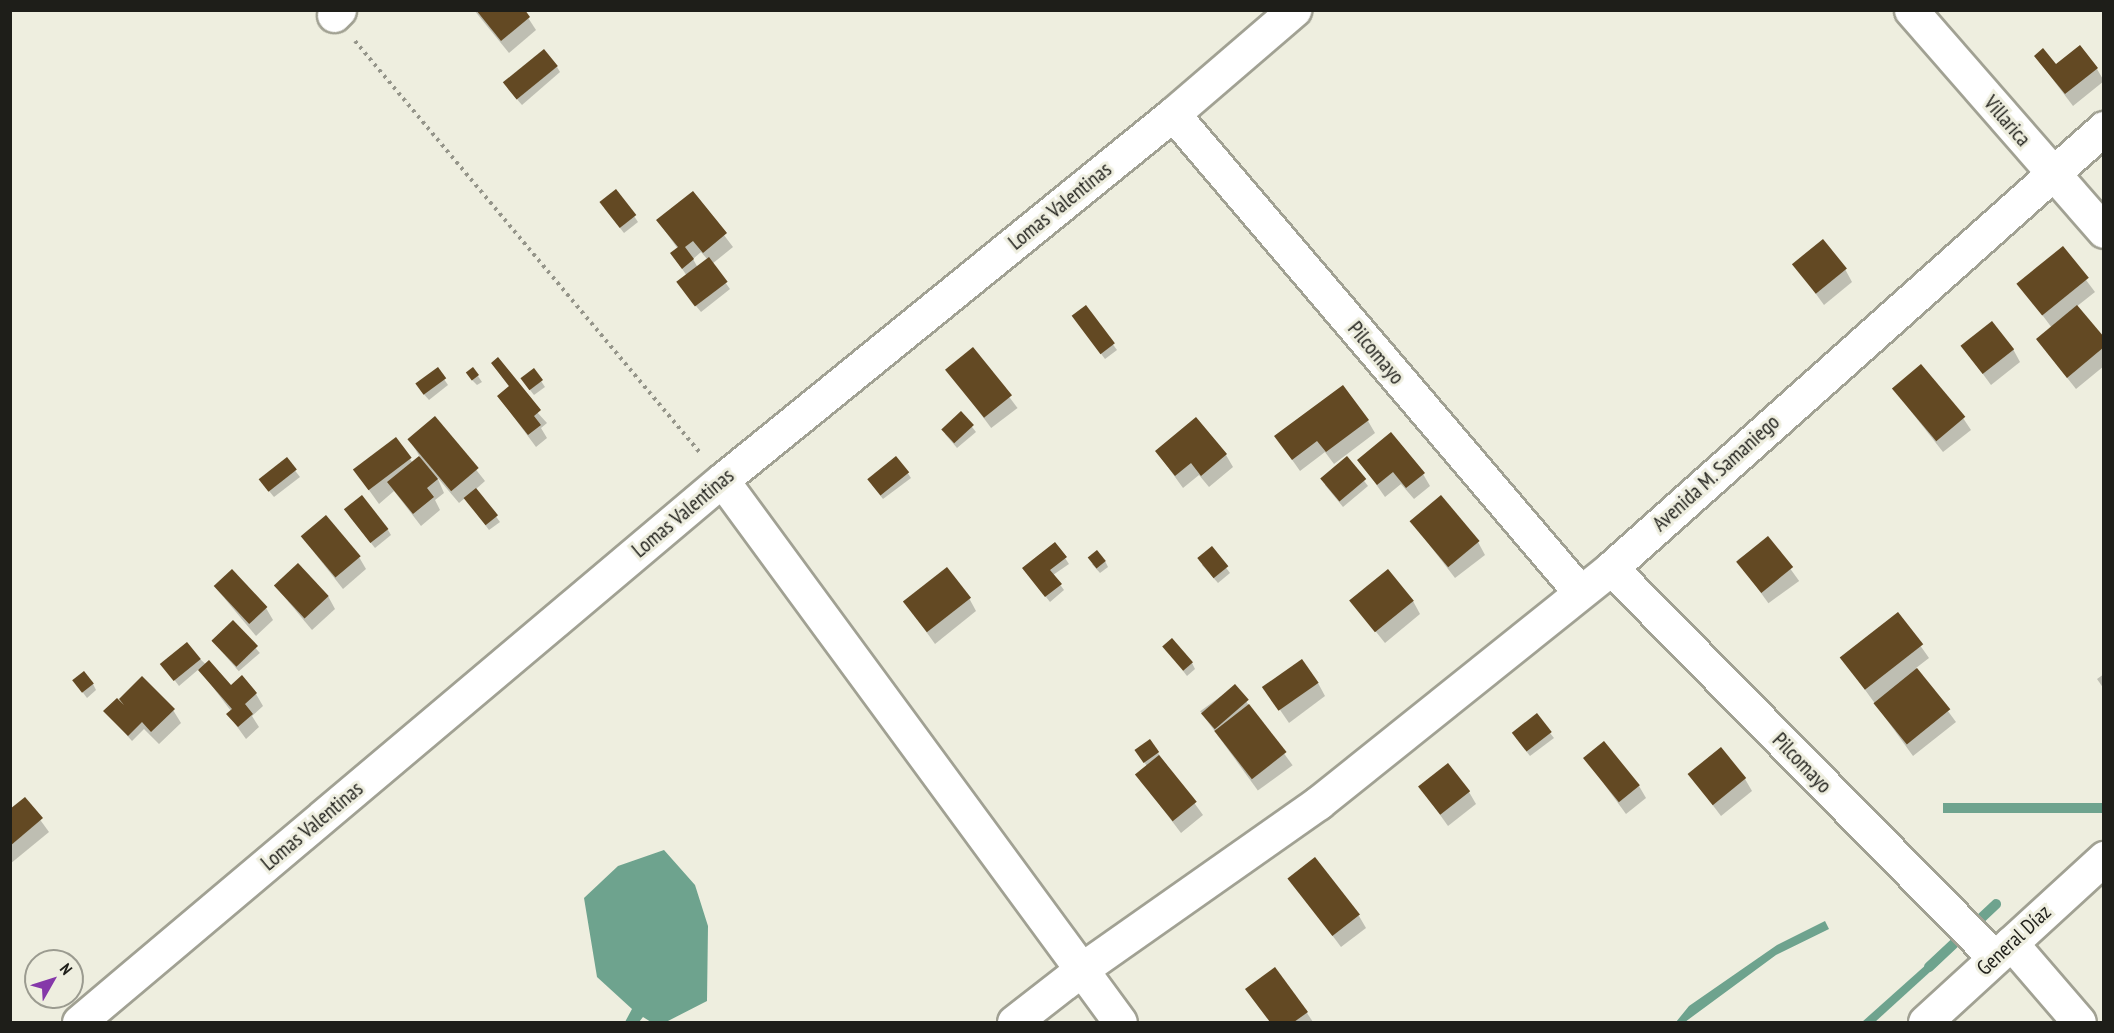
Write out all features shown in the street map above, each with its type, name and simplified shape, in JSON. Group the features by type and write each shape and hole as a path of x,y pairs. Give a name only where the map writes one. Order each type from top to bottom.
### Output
{"street":[{"name":"Lomas Valentinas","path":"79,1023 722,480 1173,114 1294,10"},
{"name":"Villarica","path":"1911,10 2103,231"},
{"name":"Pilcomayo","path":"1173,114 1580,592"},
{"name":"Avenida M. Samaniego","path":"1014,1023 1082,969 1318,803 1611,567 2103,128"},
{"path":"722,480 1120,1023"},
{"name":"Pilcomayo","path":"1611,567 1967,930 2003,951 2079,1023"},
{"name":"General Díaz","path":"1925,1023 2103,858"}],"path":[{"path":"336,13 722,480"}],"shaded area":[{"path":"1943,803 2103,803 2103,813 1943,813"},
{"path":"664,850 695,885 708,926 707,1001 666,1022 651,1022 643,1017 639,1022 625,1022 632,1009 597,977 584,898 618,866"},
{"path":"1825,921 1829,929 1776,955 1685,1022 1676,1022 1689,1006 1777,945"},
{"path":"1937,955 1942,961 1875,1022 1862,1022"}],"building":[{"path":"476,10 525,10 530,17 501,41"},
{"path":"2080,45 2098,68 2065,94 2034,56 2043,48 2056,64"},
{"path":"544,49 558,66 517,99 503,82"},
{"path":"616,189 636,215 620,228 599,202"},
{"path":"693,191 727,233 703,253 693,241 685,247 694,259 682,269 670,253 678,247 656,220"},
{"path":"1823,239 1847,269 1816,294 1792,264"},
{"path":"2063,246 2089,278 2042,316 2016,284"},
{"path":"709,257 728,282 695,306 676,282"},
{"path":"1086,305 1115,343 1101,354 1072,316"},
{"path":"2077,305 2104,337 2104,347 2067,378 2036,339"},
{"path":"1992,321 2014,349 1983,374 1960,346"},
{"path":"973,347 1012,395 984,418 945,370"},
{"path":"498,357 541,410 534,416 541,425 528,435 497,396 509,386 491,363"},
{"path":"1921,364 1965,417 1936,441 1892,388"},
{"path":"438,367 446,378 424,395 415,383"},
{"path":"473,367 479,375 472,380 466,372"},
{"path":"534,368 543,380 529,390 520,378"},
{"path":"1343,385 1369,420 1326,452 1317,441 1292,460 1274,436"},
{"path":"961,411 974,425 954,443 941,429"},
{"path":"435,416 479,468 451,491 407,439"},
{"path":"1196,417 1227,454 1201,476 1191,463 1175,476 1155,451"},
{"path":"1391,432 1425,473 1406,488 1393,472 1377,485 1357,460"},
{"path":"396,437 412,458 369,490 353,469"},
{"path":"419,456 438,479 427,488 434,497 413,514 387,482"},
{"path":"896,456 909,472 880,496 867,479"},
{"path":"1347,456 1366,479 1339,501 1320,478"},
{"path":"287,457 297,470 268,492 259,479"},
{"path":"476,488 498,515 486,525 464,498"},
{"path":"362,495 388,529 370,543 344,509"},
{"path":"1441,495 1480,541 1448,567 1410,521"},
{"path":"326,515 361,556 335,578 301,536"},
{"path":"1768,536 1793,567 1761,593 1736,562"},
{"path":"1055,542 1067,557 1050,570 1062,584 1045,597 1022,568"},
{"path":"1212,546 1228,566 1214,578 1197,558"},
{"path":"1097,550 1106,561 1096,568 1088,558"},
{"path":"298,563 329,596 305,618 274,586"},
{"path":"947,567 971,598 927,632 903,601"},
{"path":"232,569 267,607 249,624 214,586"},
{"path":"1388,569 1414,601 1375,632 1349,600"},
{"path":"1898,612 1923,644 1865,690 1840,658"},
{"path":"233,620 258,646 236,667 211,641"},
{"path":"1172,638 1193,662 1183,671 1162,647"},
{"path":"187,642 201,659 174,681 160,664"},
{"path":"1302,659 1319,683 1278,711 1262,687"},
{"path":"209,660 231,685 242,675 257,693 245,704 253,714 238,727 226,714 232,709 198,670"},
{"path":"1917,668 1950,709 1907,744 1873,703"},
{"path":"84,671 94,684 82,693 72,680"},
{"path":"142,676 175,709 151,732 142,722 128,736 103,711 117,698 124,705 119,699"},
{"path":"1235,684 1249,700 1215,729 1201,714"},
{"path":"1249,704 1287,752 1252,779 1214,731"},
{"path":"1537,713 1552,732 1527,752 1512,733"},
{"path":"1150,739 1159,752 1144,763 1134,750"},
{"path":"1604,741 1640,785 1619,802 1583,758"},
{"path":"1721,747 1746,778 1713,805 1688,774"},
{"path":"1159,755 1197,802 1173,821 1135,775"},
{"path":"1448,763 1470,791 1440,815 1418,786"},
{"path":"25,797 43,818 10,846 10,809"},
{"path":"1315,857 1360,915 1332,936 1287,879"},
{"path":"1275,967 1308,1012 1294,1022 1270,1022 1245,989"}],"waterway":[{"path":"1929,967 1996,904"}]}
